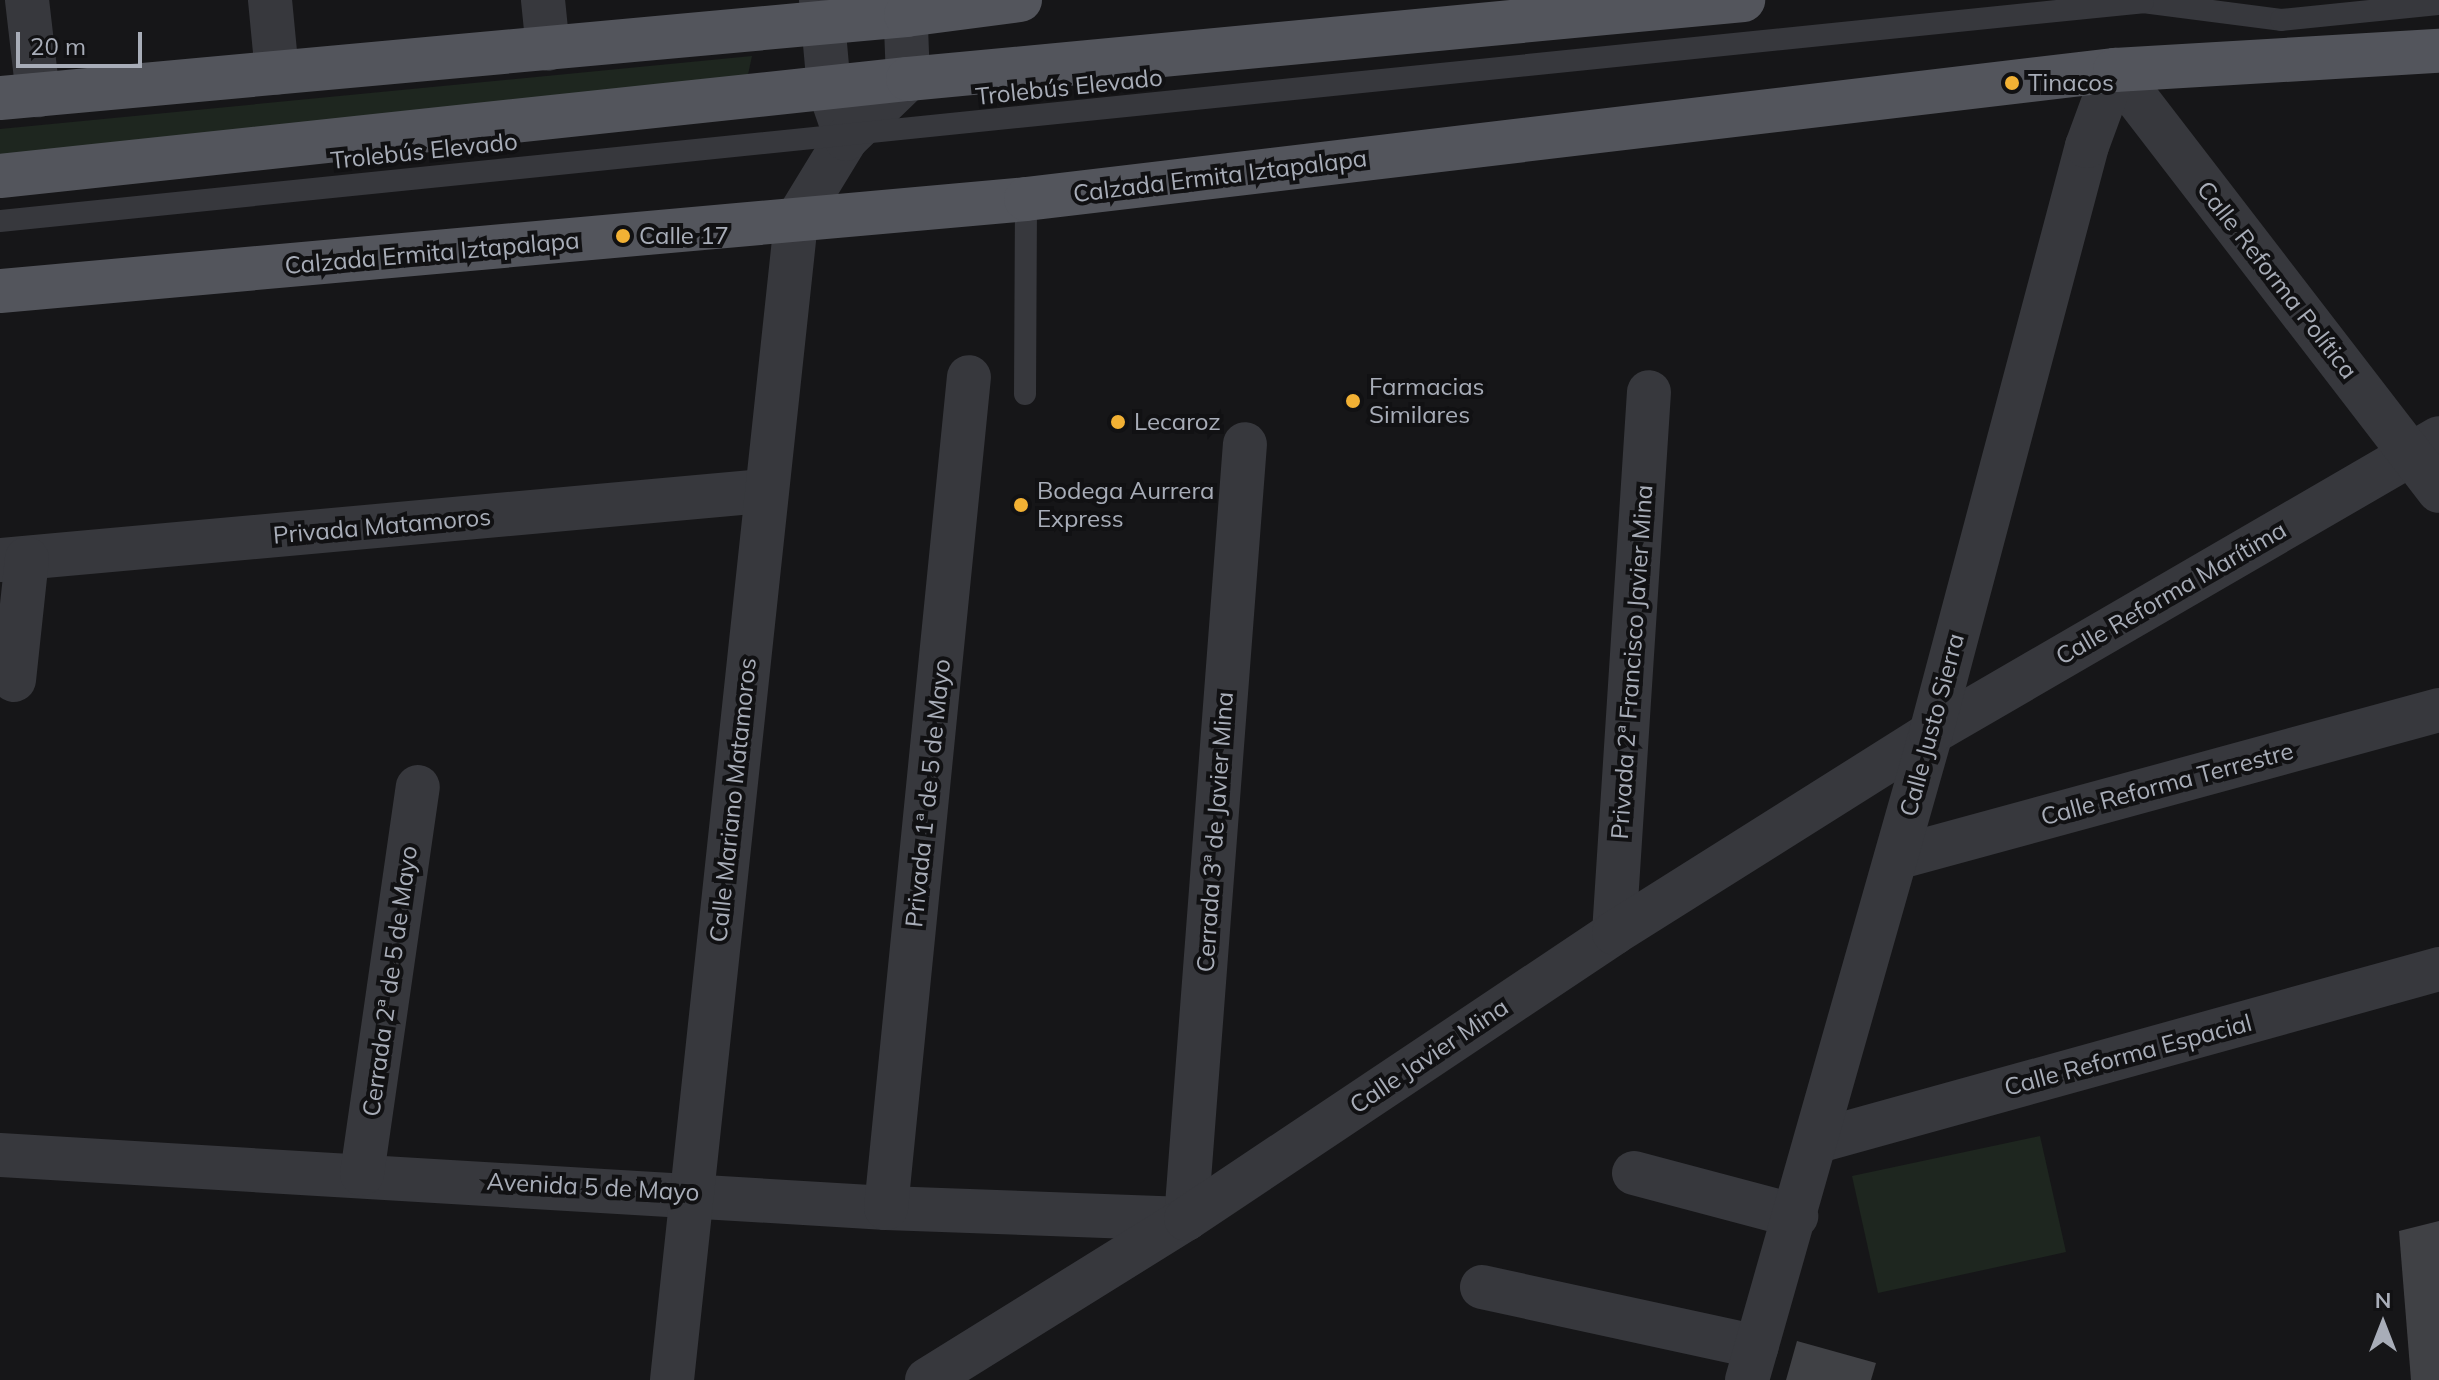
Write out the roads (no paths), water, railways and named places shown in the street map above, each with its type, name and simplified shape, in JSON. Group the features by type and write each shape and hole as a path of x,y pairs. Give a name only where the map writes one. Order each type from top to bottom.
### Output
{"main road":[{"path":"19,96 548,49 822,11 1020,0"},
{"path":"0,176 908,79 1743,0"},
{"name":"Calzada Ermita Iztapalapa","path":"0,291 1026,199 2115,70 2439,51"}],"street":[{"path":"19,96 27,0"},
{"path":"270,0 277,73"},
{"path":"543,0 548,49"},
{"path":"796,221 846,139 908,79 906,8"},
{"path":"822,11 829,88 846,139"},
{"name":"Calle Reforma Política","path":"2115,70 2425,446 2439,491"},
{"name":"Calle Justo Sierra","path":"1752,1363 1818,1141 1931,733 2087,146 2115,70"},
{"name":"Calle Mariano Matamoros","path":"672,1380 764,491 796,221"},
{"name":"Privada 1ª de 5 de Mayo","path":"886,1208 969,377"},
{"name":"Privada 2ª Francisco Javier Mina","path":"1614,933 1649,392"},
{"name":"Cerrada 3ª de Javier Mina","path":"1186,1219 1245,444"},
{"name":"Calle Reforma Marítima","path":"1931,733 2425,446"},
{"name":"Privada Matamoros","path":"14,560 764,491"},
{"path":"14,560 14,680"},
{"name":"Calle Reforma Terrestre","path":"1896,858 2439,710"},
{"name":"Calle Javier Mina","path":"927,1380 1186,1219 1614,933 1931,733"},
{"name":"Cerrada 2ª de 5 de Mayo","path":"362,1174 418,787"},
{"name":"Calle Reforma Espacial","path":"1818,1141 2439,969"},
{"name":"Avenida 5 de Mayo","path":"0,1155 693,1193 886,1208 1186,1219"},
{"path":"1634,1173 1796,1216"},
{"path":"1482,1287 1752,1363"}],"lane":[{"name":"Trolebús Elevado","path":"0,221 2147,1 2281,20 2439,4"},
{"path":"1025,394 1026,199"}],"place":[{"name":"Tinacos","path":"2012,83"},
{"name":"Calle 17","path":"623,236"},
{"name":"Farmacias Similares","path":"1353,401"},
{"name":"Lecaroz","path":"1118,422"},
{"name":"Bodega Aurrera Express","path":"1021,505"}]}
